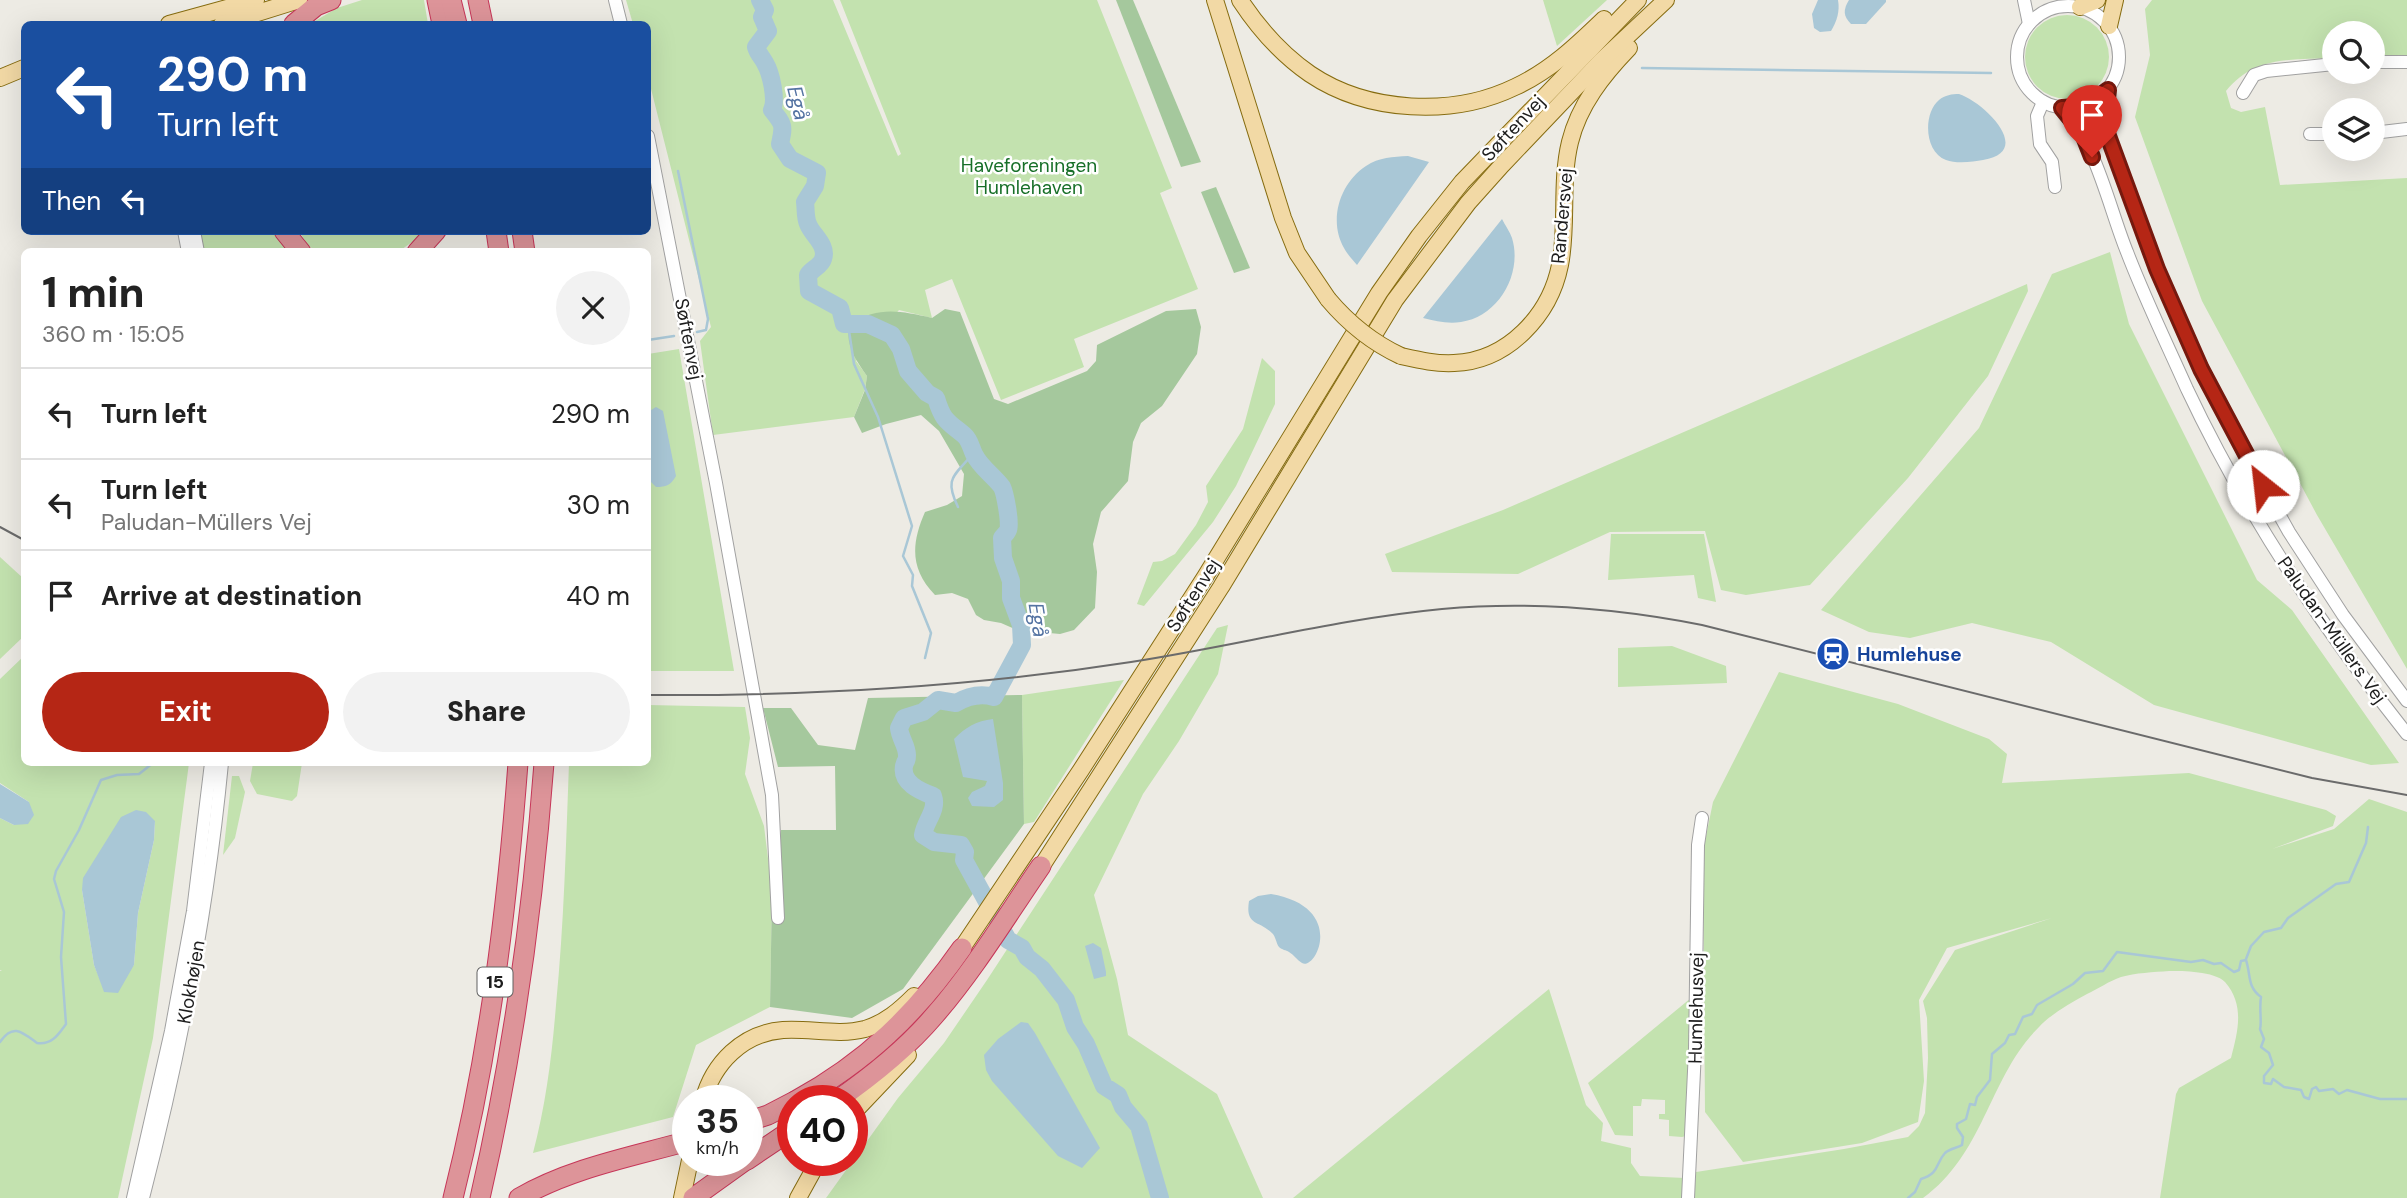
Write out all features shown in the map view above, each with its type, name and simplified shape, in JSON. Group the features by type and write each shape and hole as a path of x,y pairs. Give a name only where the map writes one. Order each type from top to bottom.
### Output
{"highway":[{"path":"298,21 316,6 331,0"},
{"path":"437,0 441,21"},
{"path":"451,0 456,21"},
{"path":"478,0 483,21"},
{"path":"421,248 432,235"},
{"name":"15","path":"453,1198 481,1067 495,985 506,911 518,766"},
{"name":"15","path":"480,1198 521,988 544,766"},
{"path":"823,1085 873,1051 926,996 970,957 1026,890 1041,866"},
{"path":"857,1085 890,1060 954,993 970,957"},
{"path":"521,1197 553,1181 599,1165 672,1151"},
{"path":"690,1198 723,1176"}],"main road":[{"path":"180,21 256,0"},
{"path":"232,21 299,0"},
{"name":"Randersvej","path":"1215,0 1283,218 1297,253 1328,299 1359,332 1401,356 1427,362 1456,363 1488,355 1515,341 1537,318 1553,292 1560,264 1567,162 1583,108 1603,77 1675,0"},
{"path":"1240,0 1254,22 1278,48 1311,74 1348,93 1395,105 1441,107 1480,101 1534,76 1574,48 1623,0"},
{"name":"Søftenvej","path":"868,1097 939,1024 1013,873 1197,589 1379,293 1462,182 1638,0"},
{"name":"Søftenvej","path":"1041,866 1221,587 1395,300 1468,204 1502,165 1602,60 1666,0"},
{"path":"2080,7 2097,0"},
{"path":"2109,26 2115,0"},
{"path":"0,80 21,70"},
{"path":"0,80 21,78"},
{"name":"Søftenvej","path":"709,1085 712,1076 735,1048 750,1040 783,1030 851,1031 878,1024 970,957"},
{"path":"689,1176 690,1198"},
{"path":"798,1198 810,1176"}],"street":[{"path":"615,0 620,21"},
{"path":"2024,0 2029,24"},
{"path":"2058,3 2080,7 2101,18 2116,39 2119,53 2118,68 2108,90 2092,102 2078,107 2062,108 2043,102 2022,80 2018,66 2017,51 2029,24 2058,3"},
{"path":"2385,62 2407,62"},
{"path":"2243,93 2254,75 2266,71 2322,65"},
{"name":"Paludan-Müllers Vej","path":"2108,90 2104,125 2152,256 2201,369 2289,532 2343,615 2407,701"},
{"path":"2043,102 2037,116 2040,145 2052,162 2054,187"},
{"name":"Paludan-Müllers Vej","path":"2062,108 2083,134 2127,253 2190,393 2241,491 2283,562 2331,634 2407,734"},
{"path":"2385,132 2407,130"},
{"path":"2310,134 2322,134"},
{"name":"Søftenvej","path":"651,151 716,483 772,795 778,918"},
{"path":"2331,634 2348,645 2407,722"},
{"name":"Klokhøjen","path":"133,1198 171,1031 193,911 211,766"},
{"name":"Klokhøjen","path":"144,1198 181,1034 204,912 222,766"},
{"name":"Humlehusvej","path":"1688,1198 1696,1024 1698,845 1702,818"}],"green space":[{"path":"362,0 424,0 428,21 315,21 337,8"},
{"name":"Haveforeningen Humlehaven","path":"626,0 833,0 898,156 901,154 840,0 1097,0 1172,188 1160,193 1198,289 1074,339 1084,367 1001,400 952,279 925,290 932,318 899,310 856,361 867,376 854,417 713,435 700,341 711,327 651,89 651,21 632,21"},
{"path":"1116,0 1133,0 1201,162 1181,167"},
{"path":"1543,0 1607,0 1557,46"},
{"path":"2152,0 2407,0 2407,55 2385,56 2385,21 2322,21 2322,59 2262,65 2237,79 2226,91 2231,108 2241,112 2265,107 2280,185 2407,178 2407,669 2317,515 2202,301 2135,117 2150,55 2145,9"},
{"path":"2067,15 2083,18 2097,27 2106,41 2109,57 2106,73 2097,87 2083,96 2067,99 2051,96 2037,87 2028,73 2025,57 2028,41 2037,27 2051,18"},
{"path":"1216,187 1250,268 1234,273 1201,192"},
{"path":"200,235 280,235 291,248 202,248"},
{"path":"302,235 420,235 404,248 309,247"},
{"path":"2110,252 2129,324 2257,580 2292,610 2399,763 2371,765 2154,705 2051,642 1972,623 1910,638 1869,632 1821,610 1979,428 2052,274"},
{"path":"2027,284 2028,291 1988,376 1908,478 1810,585 1746,595 1721,590 1705,531 1610,532 1518,574 1392,572 1385,554 1503,510"},
{"path":"945,309 960,312 994,399 1008,404 1087,371 1096,361 1097,345 1166,311 1196,309 1201,327 1197,354 1162,406 1141,423 1133,442 1128,481 1101,512 1093,544 1097,572 1095,608 1074,630 1060,634 1017,630 976,615 968,599 952,593 935,595 917,566 917,535 925,512 947,505 962,496 964,474 939,431 921,415 862,433 854,417 865,390 867,376 850,345 850,324 880,312 910,313 932,318"},
{"path":"679,349 734,671 651,671 651,354"},
{"path":"1262,358 1275,371 1275,404 1236,486 1213,522 1144,606 1137,604 1153,562 1162,561 1175,554 1196,525 1208,502 1206,486 1243,429"},
{"path":"1611,534 1704,534 1716,602 1698,598 1694,575 1608,580"},
{"path":"0,557 21,576 21,639 0,659"},
{"path":"1228,625 1218,674 1179,741 1143,794 1094,895 1117,979 1128,1035 1217,1094 1263,1198 1164,1198 1142,1127 1123,1102 1119,1092 1108,1085 1077,1023 1072,1002 1035,956 1030,963 1066,1006 1101,1087 1114,1096 1121,1111 1133,1122 1158,1198 826,1198 842,1176 868,1176 868,1140 898,1098 944,1043 987,980 1217,628"},
{"path":"1672,646 1726,666 1727,683 1618,687 1618,648"},
{"path":"21,659 21,766 189,766 153,1038 118,1198 0,1198 0,818 14,825 29,802 0,783 0,679","holes":["155,821 154,840 138,913 134,965 105,992 94,965 82,890"]},
{"path":"1779,672 1898,704 1989,739 2007,754 2002,783 2189,773 2326,810 2336,816 2333,826 2272,849 2334,829 2369,799 2407,812 2407,1198 2160,1198 2176,1094 2179,1088 2231,1058 2238,1018 2238,1009 2231,991 2220,978 2198,972 2169,971 2117,979 2068,1005 2044,1022 2008,1068 1974,1137 1960,1159 1944,1180 1923,1198 1694,1198 1696,1172 1908,1137 1919,1126 1925,1113 1928,1058 1927,1018 1923,1001 1955,950 2052,918 1947,948 1919,1000 1924,1081 1918,1122 1862,1143 1743,1162 1705,1112 1703,851 1713,802"},
{"path":"1124,680 1034,822 1024,824 1022,695"},
{"path":"1022,695 1024,824 903,989 852,1018 770,1007 772,891 781,830 836,830 835,766 778,767 763,708 791,708 818,745 855,750 868,698"},
{"path":"651,705 745,707 750,738 745,774 764,826 772,891 770,1007 696,1045 683,1085 672,1085 672,1117 533,1153 545,1098 559,975 569,766 651,766"},
{"path":"252,766 302,766 297,796 292,801 257,794 250,781"},
{"path":"232,776 239,776 245,792 235,838 223,855"},
{"path":"1549,989 1586,1105 1603,1123 1601,1141 1631,1148 1631,1163 1640,1176 1685,1178 1683,1198 1293,1198"},
{"path":"1691,998 1689,1135 1669,1136 1669,1120 1659,1119 1659,1114 1665,1114 1665,1100 1642,1099 1641,1106 1633,1106 1633,1136 1615,1135 1588,1083"}],"water":[{"path":"1818,0 1838,0 1839,8 1831,31 1820,32 1814,28 1812,14"},
{"path":"1849,0 1886,2 1866,24 1851,24 1845,13"},
{"path":"1959,94 1981,107 2000,127 2005,138 2005,147 1998,155 1979,161 1955,162 1939,156 1933,149 1928,132 1930,114 1939,100"},
{"path":"1408,156 1429,162 1357,265 1348,255 1339,237 1337,214 1343,192 1357,173 1371,163 1386,158"},
{"path":"1502,219 1512,238 1514,266 1504,292 1496,303 1486,312 1461,322 1423,318"},
{"path":"656,407 663,411 676,476 663,487 656,487 651,482 651,410"},
{"path":"993,719 1003,800 994,807 972,806 968,798 972,792 985,786 987,781 963,777 954,739 972,725"},
{"path":"0,784 29,802 34,815 28,824 14,825 0,818"},
{"path":"136,810 146,812 155,821 154,840 138,913 134,965 118,993 104,992 94,965 82,890 83,878 121,817"},
{"path":"1271,894 1295,901 1310,911 1318,924 1318,948 1308,963 1302,963 1280,948 1272,933 1251,919 1249,901"},
{"path":"1093,943 1101,948 1106,972 1106,976 1094,979 1085,946"},
{"path":"1021,1022 1028,1023 1035,1033 1100,1148 1082,1168 1058,1156 992,1081 986,1070 984,1055 998,1039"}],"waterway":[{"name":"Egå","path":"760,0 765,10 762,17 768,31 756,47 771,80 774,93 772,110 782,125 780,144 790,159 817,173 815,186 805,202 808,224 822,245 824,254 820,264 808,275 809,291 840,308 844,324 868,324 892,335 901,349 908,371 927,393 936,398 946,420 966,437 977,459 1002,487 1006,502 1009,527 1002,538 1003,558 1011,581 1011,598 1021,625 1022,645 994,697 974,696 956,703 938,700 923,712 904,718 899,728 907,752 905,777 912,786 933,796 934,801 933,811 923,835 934,842 961,845 965,852 964,860 1008,940 1022,948 1066,1000 1075,1027 1086,1044 1104,1086 1118,1095 1123,1107 1139,1126 1160,1198"},
{"path":"1642,68 1991,73"},
{"path":"678,171 708,319 706,330 697,332"},
{"path":"848,324 854,364 878,417 912,526 903,556 913,575 912,586 931,633 925,658"},
{"path":"651,340 674,336"},
{"path":"958,507 952,482 973,453"},
{"path":"0,1042 13,1031 18,1031 37,1043 47,1042 66,1024 61,957 64,912 54,879 56,871 79,830 101,780 117,775 139,774 149,766"},
{"path":"2246,959 2251,946 2264,932 2281,928 2288,918 2336,884 2349,882 2366,843 2368,827"},
{"path":"1908,1198 1915,1192 1921,1179 1934,1171 1945,1153 1962,1145 1963,1137 1957,1124 1966,1119 1970,1104 1975,1105 1977,1097 1990,1080 1992,1054 2005,1043 2009,1035 2015,1034 2023,1017 2032,1014 2037,1005 2073,984 2085,973 2103,971 2117,952 2191,962 2203,960 2214,964 2221,963 2234,972 2239,970 2241,961 2246,960 2251,985 2261,997 2260,1029 2264,1039 2261,1047 2269,1053 2273,1065 2264,1076 2264,1083 2271,1084 2273,1079 2284,1087 2301,1090 2304,1097 2309,1099 2312,1089 2316,1087 2319,1091 2333,1089 2339,1094 2347,1090 2380,1099 2407,1099"}],"tram line":[{"path":"0,527 21,538"},
{"path":"651,695 829,692 1011,678 1131,662 1403,613 1475,607 1540,606 1605,610 1702,625 2312,778 2407,795"}],"place":[{"name":"Humlehuse","path":"1833,654"}],"route":[{"path":"2092,157 2083,134 2062,108 2078,107 2092,102 2108,90 2104,125 2137,218 2201,369 2263,486"}]}
